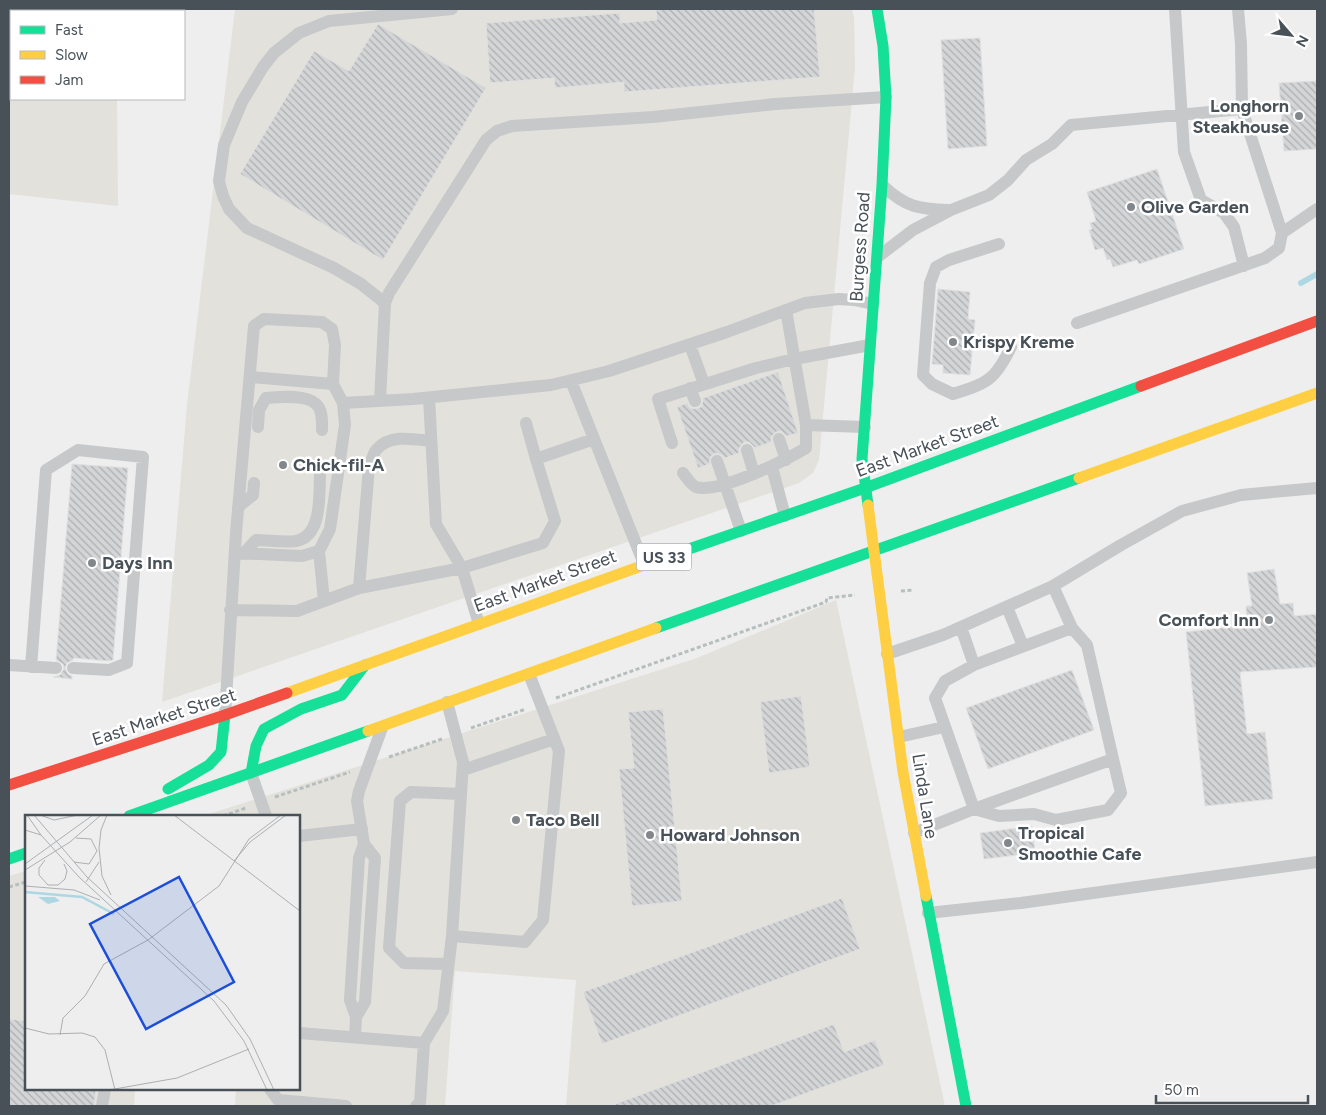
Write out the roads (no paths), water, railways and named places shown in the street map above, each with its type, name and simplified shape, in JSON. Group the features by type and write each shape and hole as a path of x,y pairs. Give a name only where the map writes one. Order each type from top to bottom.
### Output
{"main road":[{"name":"Burgess Road","path":"865,488 862,459 882,185 886,97 883,46 877,9"},
{"name":"East Market Street","path":"9,785 225,715 365,666 644,564 865,488 1317,321"},
{"path":"132,815 1317,393"},
{"name":"Linda Lane","path":"865,488 886,654 914,833 966,1106"},
{"path":"251,773 256,746 264,729 301,709 342,695 365,666"},
{"path":"120,815 209,766 221,752 225,715"},
{"path":"9,859 25,853"}],"lane":[{"path":"385,303 361,284 334,268 247,228 229,209 223,196 219,181 224,145 242,102 263,67 278,50 300,33 329,21 452,9"},
{"path":"1176,9 1184,152 1201,200 1224,214 1234,227 1244,266"},
{"path":"1077,323 1244,266 1265,258 1279,248 1282,233 1242,109 1241,44 1238,9"},
{"path":"380,401 385,303 389,293 486,140 492,134 504,128 775,104 886,97"},
{"path":"876,259 913,230 951,210 989,196 1008,180 1026,160 1052,144 1071,125 1242,109"},
{"path":"882,185 896,198 908,205 924,209 951,210"},
{"path":"1282,233 1317,209"},
{"path":"1000,244 949,260 936,267 930,283 923,374 932,384 953,394 991,379 1001,368 1011,347"},
{"path":"343,403 429,398 551,385 601,374 690,345 805,303 829,300 854,300 873,304"},
{"path":"683,473 694,486 701,488 724,484 772,467 806,448 806,425 786,310"},
{"path":"225,715 230,610 239,554 238,507 254,326 264,319 322,322 332,329 335,345 333,384 343,403 345,425 330,529 319,551 324,601"},
{"path":"690,345 704,384"},
{"path":"672,443 658,399 693,395 704,384 727,383 794,358 870,346"},
{"path":"250,377 333,384"},
{"path":"571,381 644,564"},
{"path":"258,427 260,410 266,398 286,396 306,399 317,404 321,414 322,430"},
{"path":"429,398 436,524 462,568 479,624"},
{"path":"230,610 297,611 359,588 462,568 543,544 555,521 526,423"},
{"path":"806,425 865,427"},
{"path":"778,439 786,460"},
{"path":"359,588 369,467 376,450 385,443 394,440 430,441"},
{"path":"536,459 594,440"},
{"path":"31,666 46,470 78,450 143,457 127,663 109,670 73,668"},
{"path":"747,450 754,474"},
{"path":"716,461 741,531"},
{"path":"772,467 785,516"},
{"path":"239,554 256,540 297,541 312,532 318,515 320,472"},
{"path":"238,507 253,495 254,483"},
{"path":"886,654 960,627 1054,586 1121,545 1182,511 1241,495 1317,488"},
{"path":"239,554 302,556 319,551"},
{"path":"974,809 999,816 1034,814 1056,820 1108,810 1120,793 1087,646 1072,628 1054,586"},
{"path":"1007,606 1023,646"},
{"path":"960,627 974,665"},
{"path":"974,809 935,698 945,681 974,665 1072,628"},
{"path":"9,665 56,668"},
{"path":"452,936 525,942 543,920 559,752 529,674"},
{"path":"416,1106 420,1103 424,1043 443,1011 452,936 463,762 447,702"},
{"path":"355,1037 356,1016 365,1002 375,858 364,844 358,796 383,725"},
{"path":"899,737 944,727"},
{"path":"463,770 554,739"},
{"path":"914,833 1113,758"},
{"path":"251,773 266,815"},
{"path":"448,964 404,963 389,948 400,801 411,792 461,794"},
{"path":"300,836 362,829"},
{"path":"928,913 1004,905 1317,862"},
{"path":"300,1032 424,1043"},
{"path":"102,1106 105,1090"},
{"path":"271,1090 278,1100 346,1106"}],"waterway":[{"path":"1301,283 1317,274"}],"place":[{"name":"Longhorn Steakhouse","path":"1299,116"},
{"name":"Olive Garden","path":"1131,207"},
{"name":"Krispy Kreme","path":"953,342"},
{"name":"Chick-fil-A","path":"283,465"},
{"name":"Days Inn","path":"92,563"},
{"name":"Comfort Inn","path":"1269,620"},
{"name":"Taco Bell","path":"516,820"},
{"name":"Howard Johnson","path":"650,835"},
{"name":"Tropical Smoothie Cafe","path":"1008,843"}]}
